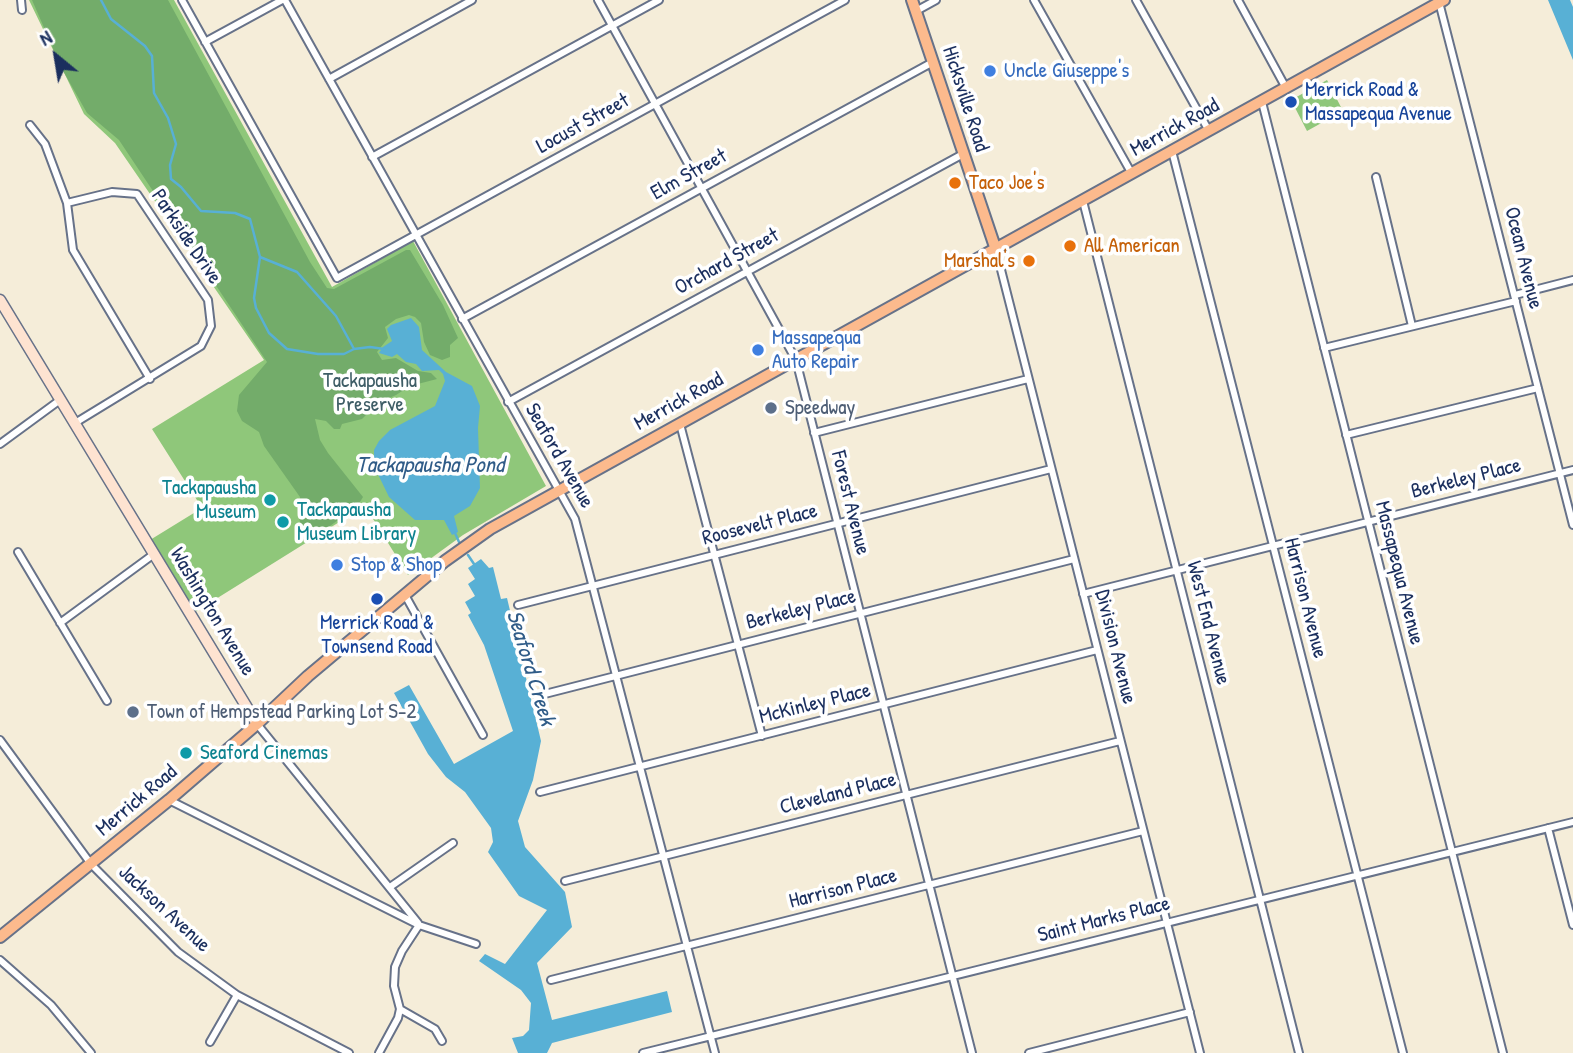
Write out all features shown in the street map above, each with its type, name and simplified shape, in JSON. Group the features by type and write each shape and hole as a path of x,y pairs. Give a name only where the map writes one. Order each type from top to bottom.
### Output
{"main road":[{"name":"Merrick Road","path":"0,937 169,800 308,676 449,558 490,529 1441,1"},
{"name":"Hicksville Road","path":"914,6 996,250"}],"street":[{"path":"21,0 22,10"},
{"path":"182,0 205,42 284,0"},
{"name":"Seaford Avenue","path":"284,0 575,519 715,1053"},
{"path":"329,79 472,0"},
{"name":"Forest Avenue","path":"598,0 796,360 972,1053"},
{"path":"372,157 659,0"},
{"name":"Locust Street","path":"205,42 337,278 845,0"},
{"path":"914,6 936,0"},
{"path":"1034,0 1132,174"},
{"path":"1136,0 1209,131"},
{"path":"1238,0 1286,88"},
{"name":"Ocean Avenue","path":"1441,1 1573,525"},
{"name":"Elm Street","path":"462,319 933,62"},
{"name":"Massapequa Avenue","path":"1262,102 1503,1053"},
{"path":"30,125 45,144 67,203 72,250 150,379"},
{"name":"Harrison Avenue","path":"1172,151 1403,1053"},
{"name":"Orchard Street","path":"508,401 963,154"},
{"path":"1376,177 1412,327"},
{"name":"Parkside Drive","path":"67,203 112,192 137,194 208,300 211,326 201,346 75,423"},
{"name":"West End Avenue","path":"1083,201 1299,1053"},
{"name":"Division Avenue","path":"996,250 1200,1053"},
{"path":"1324,348 1412,327 1573,280"},
{"name":"Washington Avenue","path":"0,300 257,724 419,925"},
{"path":"814,433 1028,379"},
{"path":"1346,435 1538,388"},
{"path":"0,444 61,400"},
{"path":"680,424 762,736"},
{"name":"Roosevelt Place","path":"518,605 1051,469"},
{"name":"Berkeley Place","path":"1083,594 1573,470"},
{"path":"18,552 107,701"},
{"path":"60,623 154,554"},
{"name":"Berkeley Place","path":"537,696 1074,559"},
{"path":"405,595 483,735"},
{"name":"McKinley Place","path":"540,792 1097,650"},
{"name":"Jackson Avenue","path":"0,740 91,864 178,951 237,995 349,1053"},
{"name":"Cleveland Place","path":"565,881 1120,741"},
{"path":"169,800 419,925 476,944"},
{"name":"Saint Marks Place","path":"643,1053 1573,822"},
{"path":"1548,828 1573,925"},
{"name":"Harrison Place","path":"551,981 1143,831"},
{"path":"390,887 453,843"},
{"path":"379,1053 400,1009 394,986 395,967 419,925"},
{"path":"0,960 51,1005 91,1053"},
{"path":"210,1042 237,995"},
{"path":"400,1009 435,1029 442,1041"},
{"path":"1029,1053 1189,1012"}],"green space":[{"name":"Tackapausha Preserve","path":"29,0 174,0 332,287 413,241 546,486 463,535 408,575 365,506 195,612 150,540 202,508 152,429 264,360 115,143 84,114"},
{"path":"32,0 168,0 310,262 327,288 334,289 410,250 443,305 458,338 450,345 450,357 442,360 430,355 424,342 421,323 409,315 396,319 385,327 388,338 377,352 382,360 396,358 418,371 431,373 437,379 410,386 378,403 362,419 342,424 340,429 334,429 326,421 315,419 320,440 328,453 363,497 358,505 330,526 310,534 302,529 299,518 300,497 264,446 259,432 242,421 237,411 239,395 267,362 119,140 87,113 62,69"},
{"path":"1327,80 1343,111 1307,131 1291,100"}],"water":[{"path":"1548,0 1570,0 1573,7 1573,60"},
{"name":"Tackapausha Pond","path":"411,318 419,327 422,350 446,372 472,386 480,406 480,488 470,506 454,516 458,532 452,535 444,520 415,520 389,497 374,466 374,450 379,441 390,430 435,406 445,381 439,370 422,371 416,364 406,362 397,354 392,357 379,353 392,341 387,329"},
{"path":"481,559 489,568 493,567 501,599 507,598 541,741 533,780 518,821 525,847 565,892 572,927 537,963 552,1020 667,991 672,1012 552,1043 547,1053 518,1053 512,1038 523,1036 529,1030 531,1003 521,990 479,961 485,954 505,964 547,910 519,896 488,852 493,842 491,828 465,792 446,777 428,754 394,693 409,685 454,764 513,731 484,645 468,615 471,613 465,602 475,596 468,584 475,579 468,568"}],"waterway":[{"name":"Seaford Creek","path":"101,0 111,19 145,46 152,56 154,93 168,118 176,144 170,165 171,179 201,211 235,213 250,219 260,257 254,298 256,308 269,333 287,349 318,354 344,354 354,349 370,347 384,349"},
{"path":"260,257 297,272 336,316 354,349"},
{"name":"Seaford Creek","path":"455,533 459,542"},
{"name":"Seaford Creek","path":"468,555 476,567"}],"place":[{"name":"Uncle Giuseppe's","path":"990,71"},
{"name":"Merrick Road & Massapequa Avenue","path":"1291,102"},
{"name":"Taco Joe's","path":"955,183"},
{"name":"All American","path":"1070,246"},
{"name":"Marshal's","path":"1029,261"},
{"name":"Massapequa Auto Repair","path":"758,350"},
{"name":"Speedway","path":"771,408"},
{"name":"Tackapausha Museum","path":"270,500"},
{"name":"Tackapausha Museum Library","path":"283,522"},
{"name":"Stop & Shop","path":"337,565"},
{"name":"Merrick Road & Townsend Road","path":"377,599"},
{"name":"Town of Hempstead Parking Lot S-2","path":"133,712"},
{"name":"Seaford Cinemas","path":"186,753"}]}
